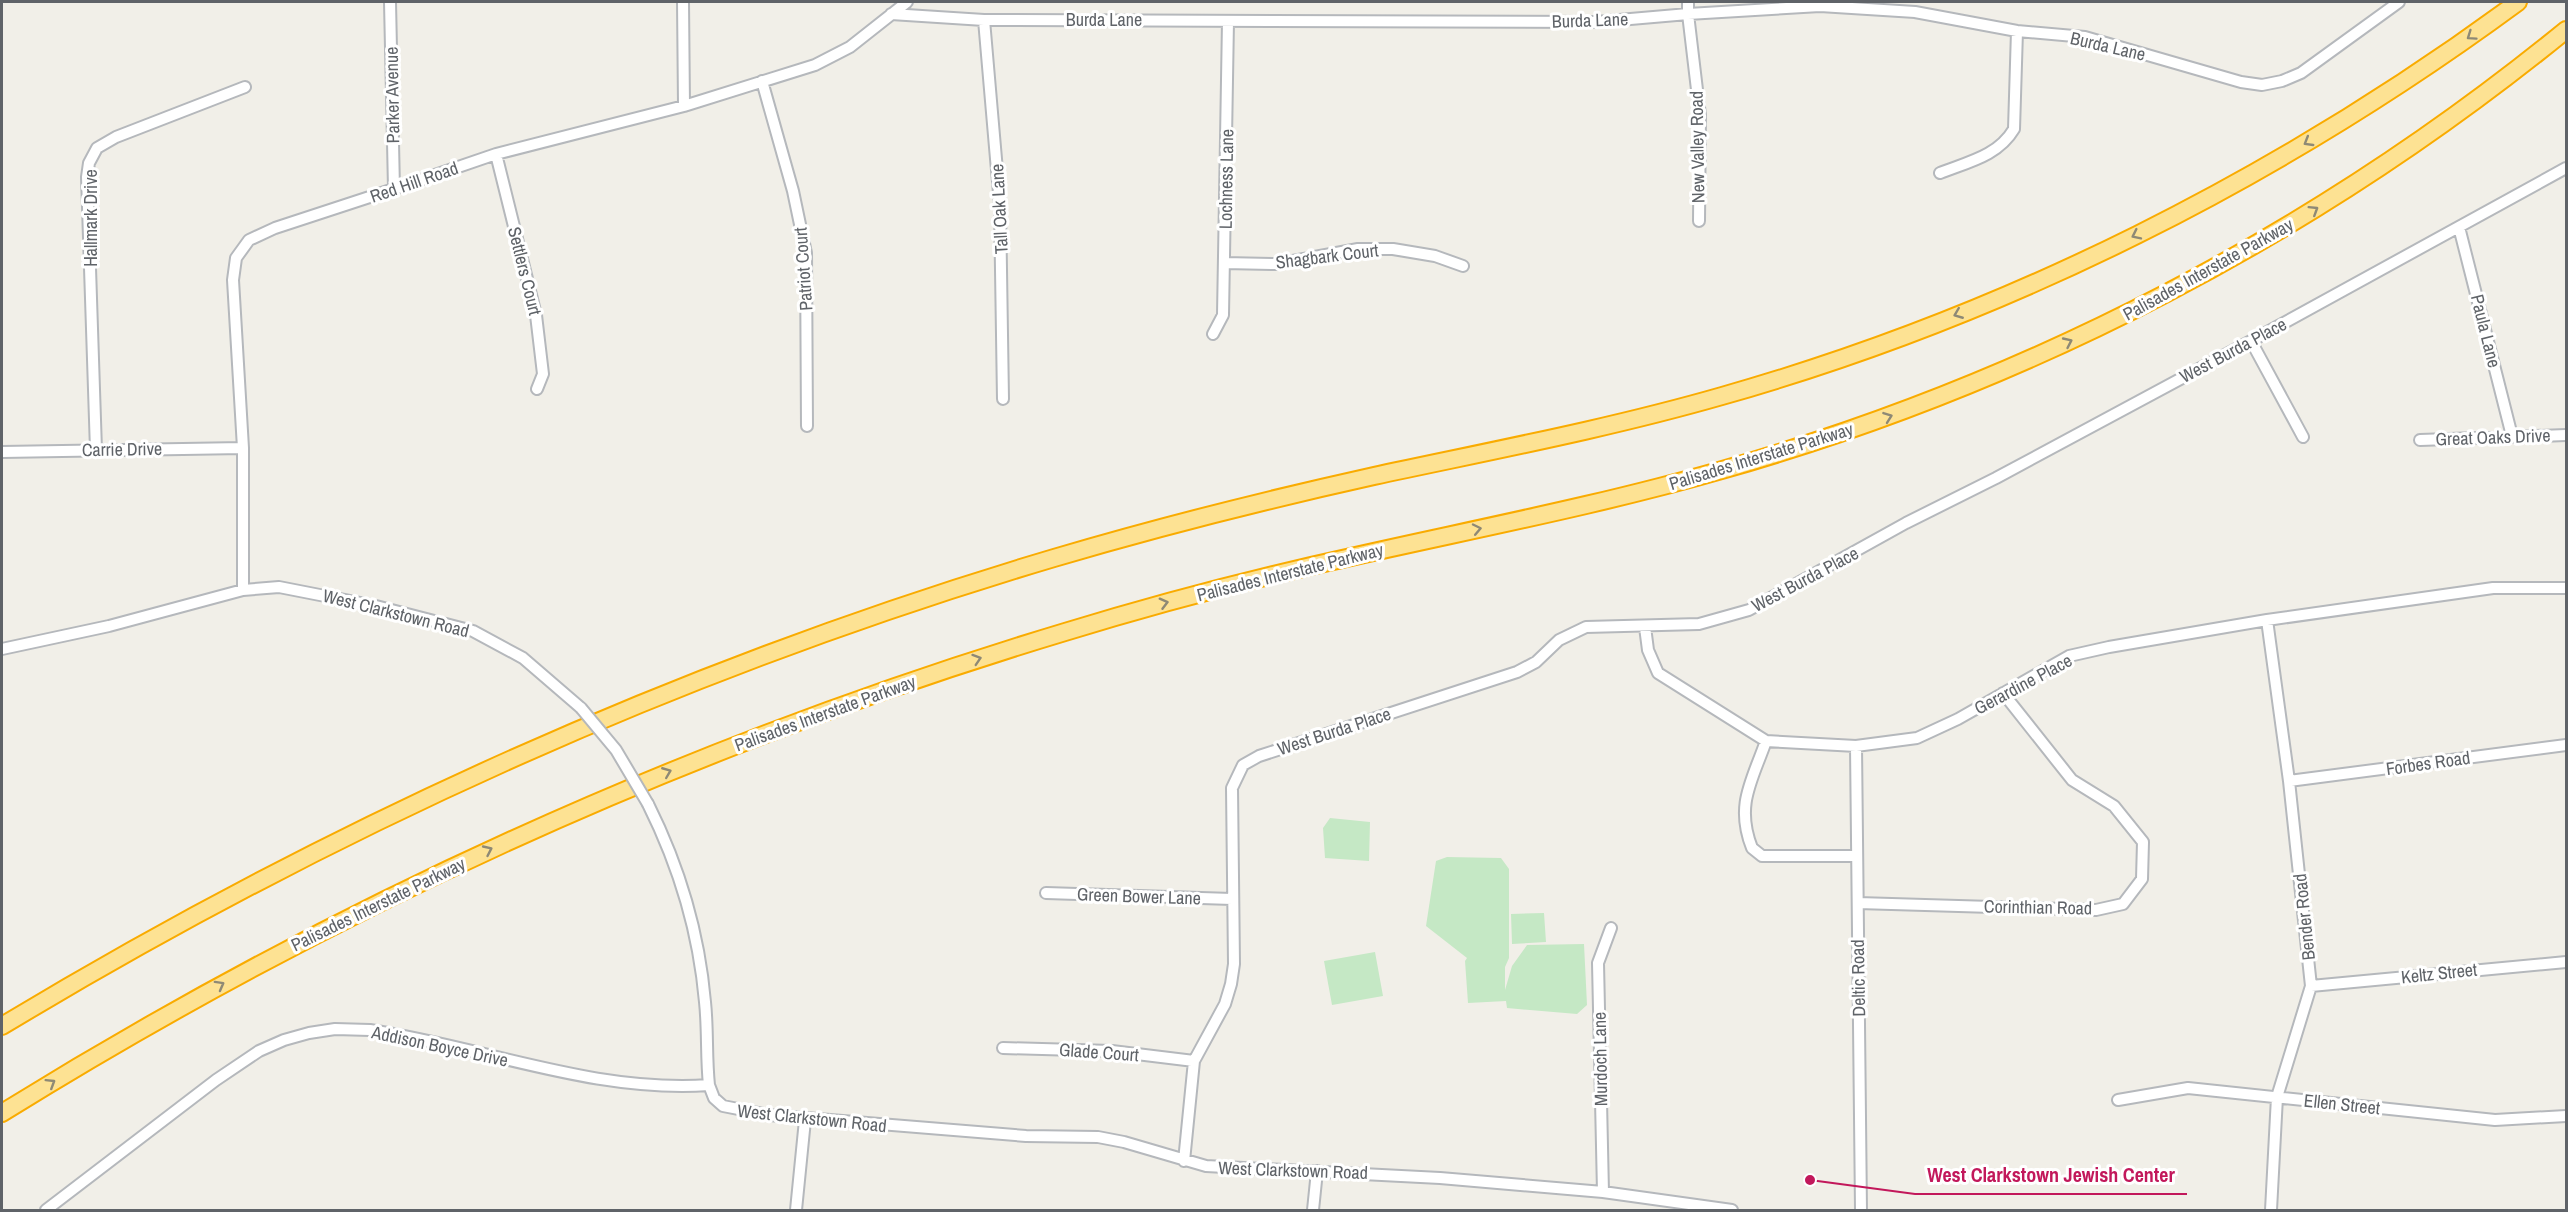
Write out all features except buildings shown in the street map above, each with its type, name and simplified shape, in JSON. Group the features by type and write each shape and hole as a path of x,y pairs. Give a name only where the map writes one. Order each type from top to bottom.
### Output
{"highway":[{"path":"2,1026 204,910 406,807 613,714 804,640 1022,568 1197,519 1346,483 1621,422 1725,395 1859,352 1980,306 2120,243 2255,172 2387,93 2518,2"},
{"name":"Palisades Interstate Parkway","path":"2,1113 202,995 387,898 584,807 794,723 967,662 1164,603 1304,567 1587,505 1725,469 1861,426 1995,375 2124,316 2280,231 2430,134 2566,30"}],"street":[{"name":"Parker Avenue","path":"390,2 394,189"},
{"path":"683,2 684,106"},
{"name":"Red Hill Road","path":"243,590 243,448 234,285 236,258 249,240 275,228 496,154 684,106 815,65 850,47 907,2"},
{"name":"New Valley Road","path":"1688,2 1700,115 1699,221"},
{"name":"Burda Lane","path":"891,14 984,20 1596,22 1820,6 1914,7 2017,31 2085,37 2241,82 2262,85 2282,81 2301,73 2399,2"},
{"name":"Tall Oak Lane","path":"984,20 1000,205 1003,399"},
{"name":"Lochness Lane","path":"1213,334 1223,315 1228,21"},
{"path":"1940,173 1993,152 2006,143 2014,129 2017,31"},
{"name":"Patriot Court","path":"762,81 793,191 806,253 807,426"},
{"name":"Hallmark Drive","path":"96,450 88,229 89,163 98,148 116,137 245,87"},
{"name":"Settlers Court","path":"496,154 536,315 543,374 537,389"},
{"name":"West Burda Place","path":"1184,1161 1194,1061 1225,1004 1232,984 1234,964 1232,788 1243,765 1259,756 1517,672 1536,662 1559,640 1586,627 1699,624 1749,610 2251,341 2566,168"},
{"name":"Paula Lane","path":"2459,227 2512,436"},
{"name":"Shagbark Court","path":"1224,264 1276,264 1358,249 1393,249 1436,255 1463,266"},
{"path":"2251,341 2303,437"},
{"name":"Great Oaks Drive","path":"2420,440 2566,435"},
{"name":"Carrie Drive","path":"2,452 243,448"},
{"name":"West Clarkstown Road","path":"2,649 109,626 243,590 266,586 296,589 464,628 518,655 581,708 616,750 648,804 679,877 696,938 705,1001 709,1085 714,1098 727,1108 805,1120 1026,1136 1098,1137 1124,1142 1206,1166 1440,1178 1603,1192 1732,1210"},
{"name":"Gerardine Place","path":"1645,627 1648,650 1658,673 1766,741 1856,747 1917,738 1958,719 2069,656 2109,647 2267,620 2493,588 2566,588"},
{"name":"Bender Road","path":"2267,620 2289,781 2311,986 2277,1096 2271,1210"},
{"name":"Corinthian Road","path":"1858,903 2096,910 2123,904 2142,879 2143,842 2114,806 2072,780 2003,693"},
{"path":"1766,741 1745,795 1744,813 1752,848 1762,856 1857,856"},
{"name":"Forbes Road","path":"2289,781 2566,745"},
{"name":"Deltic Road","path":"1856,747 1861,1210"},
{"name":"Green Bower Lane","path":"1046,893 1232,898"},
{"name":"Murdoch Lane","path":"1603,1192 1598,963 1611,928"},
{"name":"Keltz Street","path":"2311,986 2566,962"},
{"name":"Addison Boyce Drive","path":"46,1210 237,1065 272,1045 309,1033 335,1029 370,1030 618,1082 661,1086 709,1085"},
{"name":"Glade Court","path":"1003,1048 1112,1051 1194,1061"},
{"name":"Ellen Street","path":"2118,1100 2188,1088 2495,1120 2566,1116"},
{"path":"796,1210 805,1120"},
{"path":"1313,1210 1317,1171"}],"green space":[{"path":"1330,818 1370,822 1369,861 1325,858 1323,828"},
{"path":"1447,857 1501,858 1509,869 1509,958 1505,967 1505,990 1512,966 1527,945 1584,944 1587,1005 1577,1014 1507,1008 1506,1001 1468,1003 1465,961 1467,958 1426,926 1436,861"},
{"path":"1544,913 1546,942 1512,944 1511,914"},
{"path":"1375,952 1383,996 1332,1005 1324,961"}],"place":[{"name":"West Clarkstown Jewish Center","path":"1810,1180"}]}
